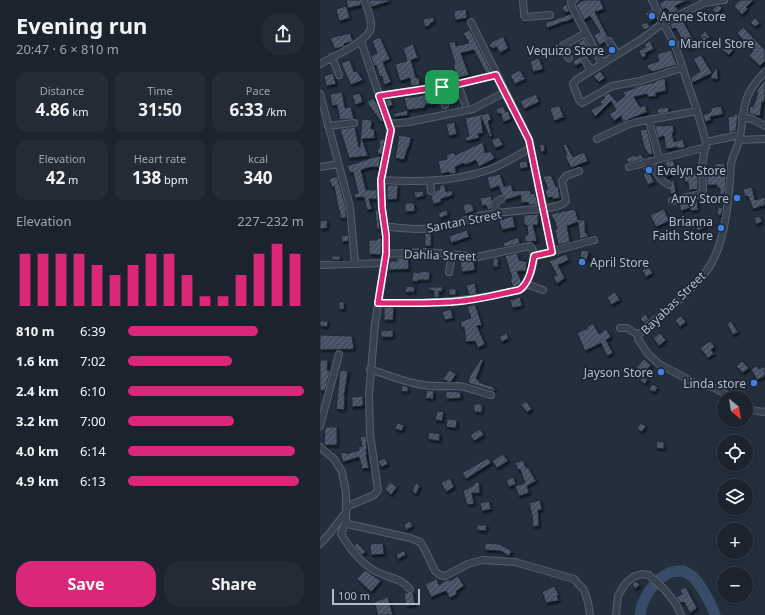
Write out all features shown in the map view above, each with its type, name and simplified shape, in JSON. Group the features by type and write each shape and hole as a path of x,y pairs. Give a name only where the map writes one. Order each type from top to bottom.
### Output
{"street":[{"path":"320,64 361,41 367,36 372,23 364,0"},
{"path":"522,0 525,17 550,15"},
{"path":"574,0 571,4 602,63"},
{"path":"652,0 676,48 697,111 706,144 702,166 702,192 672,201"},
{"path":"682,68 612,86 582,103 579,100 573,84 591,70 642,39 664,22 704,3 724,0"},
{"path":"471,22 524,130 531,148 552,252"},
{"path":"569,58 562,50 562,46 586,33"},
{"path":"320,544 330,533 346,510 374,495 378,490 370,434 369,395 370,369 386,254 381,180 390,137 390,124 361,41"},
{"path":"609,41 617,54"},
{"path":"332,57 338,75"},
{"path":"585,61 591,70"},
{"name":"Bayabas Street","path":"720,391 715,388 693,382 659,364 648,354 638,339 638,335 667,312 700,279 715,258 726,218 733,156 740,138 745,102 750,91 765,72"},
{"path":"379,96 442,87 496,75"},
{"path":"458,84 464,104"},
{"path":"442,87 445,105"},
{"path":"390,124 409,122 473,108 505,92"},
{"path":"320,94 350,206 355,263"},
{"path":"597,139 627,125 697,111"},
{"path":"742,118 752,119 765,126"},
{"path":"649,120 659,159"},
{"path":"328,126 354,123"},
{"path":"629,167 706,144 740,138 765,139"},
{"path":"381,180 430,181 463,176 487,170 531,148"},
{"path":"651,161 662,180 669,185"},
{"path":"320,167 338,164"},
{"name":"Santan Street","path":"385,226 410,229 434,228 479,216 542,208 564,203 566,201 562,181 566,176 579,171"},
{"path":"430,181 431,191"},
{"path":"496,214 495,202 502,199"},
{"path":"378,303 444,303 486,298 519,290 526,284 531,271 534,256 594,240"},
{"name":"Dahlia Street","path":"386,254 428,252 470,257 485,256 530,246 534,256"},
{"path":"449,272 452,255"},
{"path":"320,265 384,263"},
{"path":"526,284 543,290"},
{"path":"620,328 627,328 638,335"},
{"path":"320,426 339,354"},
{"path":"370,369 419,384 446,387 458,386 474,389 490,395"},
{"path":"753,410 765,412"},
{"path":"320,447 334,458 342,472 346,493 346,522 341,534 360,560 378,572 398,579 410,589"},
{"path":"346,522 354,526 410,538 420,542 435,571 440,575 445,576 482,560 515,562 574,579 584,590 590,615"},
{"path":"616,615 618,596 625,584 633,577 642,574 649,575 666,590 676,604 681,615"}],"building":[{"path":"346,0 360,0 361,5 348,8"},
{"path":"369,0 390,0 390,1 371,7"},
{"path":"584,0 600,0 604,9 595,12 608,37 605,39 605,42 599,45 594,35 600,32 590,16 584,20 576,5"},
{"path":"665,0 688,0 675,6 678,10 671,14 666,8 662,10 659,4"},
{"path":"740,0 754,0 746,7 748,9 742,15 734,6"},
{"path":"567,4 569,12 564,12 562,7"},
{"path":"719,5 722,8 717,14 712,10"},
{"path":"346,6 350,18 339,21 336,9"},
{"path":"466,9 467,18 455,20 454,11"},
{"path":"652,9 656,18 650,22 645,13"},
{"path":"571,14 573,18 566,22 565,21 547,28 545,23"},
{"path":"433,17 434,22 425,27 423,19"},
{"path":"755,18 760,23 755,27 750,22"},
{"path":"682,19 696,45 688,49 684,42 679,45 677,41 681,38 676,28 672,29 670,24"},
{"path":"647,22 650,27 644,30 641,25"},
{"path":"743,27 765,50 765,61 760,66 749,56 753,51 737,33"},
{"path":"470,30 491,72 486,73 474,50 461,53 469,75 458,78 453,65 455,64 449,43 455,41 456,46 469,43 463,33"},
{"path":"705,31 710,37 704,41 700,36"},
{"path":"350,33 353,41 344,44 345,46 335,49 330,38"},
{"path":"503,36 508,48 500,53 496,46 494,49 489,46 492,42"},
{"path":"380,37 390,59 383,62 391,82 384,85 382,76 380,77 371,56 377,53 372,41"},
{"path":"584,39 589,48 583,52 578,43"},
{"path":"650,41 654,49 645,53 646,56 642,58 639,51 646,47 644,44"},
{"path":"413,44 418,58 411,60 416,78 419,78 420,85 411,86 410,78 400,81 395,64 407,61 403,48"},
{"path":"726,44 733,50 729,55 722,50"},
{"path":"671,50 677,65 652,72 651,70 649,71 647,65 659,61 657,54"},
{"path":"586,54 588,57 582,58 581,63 575,66 573,61"},
{"path":"701,55 712,73 692,83 691,78 700,71 693,59"},
{"path":"539,58 543,69 533,72 530,61"},
{"path":"350,60 354,72 357,71 363,80 351,85 341,63"},
{"path":"717,67 718,79 711,79 711,76"},
{"path":"520,70 525,79 515,84 510,75"},
{"path":"600,71 605,78 599,82 593,76"},
{"path":"333,73 336,84 326,86 324,76"},
{"path":"443,73 445,81 438,82 436,74"},
{"path":"665,78 666,91 656,93 656,96 648,97 647,94 634,97 640,107 645,105 647,112 623,122 621,116 614,121 609,114 616,110 611,101 595,117 591,110 602,104 600,102 605,98 603,96 609,93 617,102 625,96 623,92 635,88 634,87"},
{"path":"765,79 765,97 764,102 762,102 760,116 749,114 750,106 753,107 758,93 756,92"},
{"path":"452,90 456,101 451,103 447,91"},
{"path":"342,92 345,108 351,107 354,119 340,120 337,105 332,106 330,94"},
{"path":"438,92 439,97 434,98 434,105 426,104 424,108 407,110 404,97 413,97"},
{"path":"360,93 363,102 355,105 352,95"},
{"path":"536,94 539,102 524,109 520,101"},
{"path":"374,98 383,121 381,122 368,104 368,101"},
{"path":"391,99 393,105 388,107 385,100"},
{"path":"559,105 564,117 554,121 550,109"},
{"path":"503,106 506,112 508,111 511,119 503,122 501,113 498,114 496,110"},
{"path":"721,106 723,114 710,117 711,120 705,122 703,115 711,112 711,108"},
{"path":"668,107 669,112 658,114 657,109"},
{"path":"407,110 408,115 394,117 393,114"},
{"path":"489,113 491,120 488,121 492,136 490,137 481,117 483,133 478,134 479,138 466,141 465,137 469,136 465,118"},
{"path":"734,114 738,114 736,131 729,133 728,117 734,116"},
{"path":"362,119 372,120 371,129 374,129 375,138 362,139 368,156 349,158 340,129 355,127 360,147"},
{"path":"454,122 457,134 449,136 446,124"},
{"path":"673,125 674,132 672,133 674,142 683,139 685,147 678,149 678,147 666,149 664,136 658,138 655,126"},
{"path":"647,129 653,154 649,155 644,147 640,130"},
{"path":"399,135 411,137 404,160 395,158"},
{"path":"499,137 503,145 495,148 491,140"},
{"path":"380,139 385,139 382,154 378,154 377,149 379,149"},
{"path":"483,142 485,153 490,151 495,158 479,167 476,160 465,165 464,163 455,167 456,173 450,174 449,172 441,174 438,161 447,159 446,155 454,152 455,155"},
{"path":"544,144 545,151 541,152 539,145"},
{"path":"566,144 573,157 584,152 588,161 571,168 565,156 567,155 563,145"},
{"path":"641,154 644,159 628,163 626,159 634,155 636,157"},
{"path":"381,156 379,167 371,167 361,170 366,190 377,190 377,199 369,199 372,209 367,210 364,197 355,198 354,194 358,193 353,172 350,173 347,166"},
{"path":"673,160 675,173 666,177 661,172 667,168 665,162"},
{"path":"527,161 528,167 520,169 519,162"},
{"path":"724,163 726,171 725,191 724,194 720,195 720,188 717,188 717,185 707,185 707,167"},
{"path":"647,167 654,182 648,185 642,168"},
{"path":"698,172 698,189 689,190 688,182 685,182 684,175"},
{"path":"500,174 504,187 511,184 513,191 530,190 531,194 535,193 538,205 529,205 528,202 521,203 521,195 505,200 499,186 490,189 487,177"},
{"path":"551,175 556,187 558,186 560,198 547,198 545,189 548,189 543,177"},
{"path":"337,176 346,208 346,218 340,218 340,211 334,186 332,187 329,179"},
{"path":"674,180 676,193 670,194 670,189 673,185 671,181"},
{"path":"444,184 446,192 451,190 453,195 441,199 441,202 433,204 431,195 440,189 439,186"},
{"path":"387,185 398,185 397,199 387,200"},
{"path":"752,187 755,200 765,197 765,205 753,209 748,196 745,197 743,189"},
{"path":"423,191 424,196 415,198 414,192"},
{"path":"492,196 491,209 488,210 486,205 482,206 480,198"},
{"path":"697,200 698,210 691,211 690,208 681,211 679,204"},
{"path":"405,203 414,203 415,211 405,212"},
{"path":"470,203 470,205 472,204 474,211 465,214 463,205"},
{"path":"718,207 723,208 721,215 717,215"},
{"path":"575,209 578,220 585,220 585,233 587,233 588,237 580,239 578,222 567,226 570,242 558,245 555,230 557,229 551,214"},
{"path":"664,209 669,221 656,227 650,215"},
{"path":"375,210 378,210 380,229 377,229"},
{"path":"447,210 448,215 440,218 438,213"},
{"path":"538,214 538,225 533,225 537,241 525,242 525,235 528,235 527,225 524,225 524,215"},
{"path":"513,216 515,227 502,230 499,220"},
{"path":"760,216 762,222 756,224 754,218"},
{"path":"327,220 327,228 320,229 320,221"},
{"path":"698,223 712,223 698,231 695,225"},
{"path":"467,230 469,237 451,243 449,236"},
{"path":"425,233 431,233 431,246 425,246"},
{"path":"348,235 349,241 342,242 341,236"},
{"path":"518,237 520,244 504,247 503,243"},
{"path":"377,238 382,238 381,255 369,254 369,240 377,240"},
{"path":"581,250 589,251 587,260 580,258"},
{"path":"517,253 519,260 527,262 526,271 517,271 522,283 513,287 510,279 512,278 505,256"},
{"path":"566,254 569,260 558,265 565,278 557,284 553,277 557,275 549,261"},
{"path":"332,256 340,256 340,260 332,260"},
{"path":"408,257 409,269 388,270 390,261 397,261 397,258"},
{"path":"493,258 498,258 498,267 493,267"},
{"path":"460,261 474,261 475,270 462,272"},
{"path":"649,267 653,273 646,277 642,270"},
{"path":"420,271 430,272 429,280 418,280 417,282 412,281 413,272 420,273"},
{"path":"475,283 477,294 469,295 466,285"},
{"path":"406,286 415,287 414,292 405,292"},
{"path":"429,287 443,287 442,292 439,291 439,297 434,298 434,291 429,290"},
{"path":"449,289 456,289 456,295 449,295"},
{"path":"615,292 620,300 611,305 607,297"},
{"path":"520,297 522,306 512,308 510,300"},
{"path":"339,302 344,302 344,309 339,309"},
{"path":"475,304 482,325 477,326 485,344 478,348 475,341 466,342 464,327 462,328 460,322 471,318 467,307"},
{"path":"384,307 394,307 393,320 384,320"},
{"path":"451,309 453,318 445,320 442,312"},
{"path":"645,314 649,319 644,323 640,319"},
{"path":"681,316 686,322 680,327 675,320"},
{"path":"320,321 328,321 327,327 320,326"},
{"path":"731,321 738,332 733,335 727,324"},
{"path":"593,323 599,334 606,329 611,337 606,340 613,353 607,356 601,343 585,351 577,333 588,328 587,327"},
{"path":"393,330 393,337 381,337 381,331"},
{"path":"506,333 509,338 502,342 499,337"},
{"path":"660,333 666,340 659,346 653,338"},
{"path":"320,335 352,336 354,349 320,350"},
{"path":"710,341 715,347 711,350 714,354 708,358 700,348"},
{"path":"481,359 483,360 476,379 479,380 479,382 489,386 490,385 495,389 494,391 468,383 470,375"},
{"path":"644,359 651,365 643,374 636,368"},
{"path":"320,360 328,360 327,370 330,371 325,391 320,390"},
{"path":"742,361 749,368 743,373 736,366"},
{"path":"757,366 759,369 765,366 765,376 757,380 751,369"},
{"path":"340,370 348,371 344,397 344,410 336,409"},
{"path":"449,370 456,374 451,382 443,379"},
{"path":"643,377 648,379 645,384 640,381"},
{"path":"652,384 658,387 655,392 649,390"},
{"path":"402,385 408,387 408,392 401,391"},
{"path":"427,390 434,391 433,399 425,398"},
{"path":"446,391 460,392 461,398 446,399"},
{"path":"363,396 363,406 352,407 352,397"},
{"path":"526,401 532,409 527,412 521,405"},
{"path":"474,404 482,404 482,412 474,412"},
{"path":"437,411 444,412 442,421 435,420"},
{"path":"447,419 457,420 456,428 446,427"},
{"path":"397,423 404,425 402,431 395,429"},
{"path":"640,423 646,426 642,432 637,429"},
{"path":"325,427 337,427 337,445 324,445"},
{"path":"480,429 484,435 474,441 470,435"},
{"path":"429,432 440,434 439,441 428,439"},
{"path":"366,436 366,455 369,468 362,469 359,457 343,462 340,453 345,452 346,454 359,450 358,447 362,446 360,437"},
{"path":"657,441 664,442 664,449 656,448"},
{"path":"503,454 508,461 497,468 492,461"},
{"path":"385,458 388,464 381,467 378,461"},
{"path":"488,458 491,463 466,479 462,473"},
{"path":"523,460 526,468 528,467 536,481 527,486 529,493 519,496 515,486 525,483 520,469 518,470 515,463"},
{"path":"513,477 516,484 509,487 506,480"},
{"path":"450,478 454,487 446,492 441,483"},
{"path":"390,482 397,487 391,495 385,489"},
{"path":"479,482 480,493 472,493 474,504 467,505 463,491 474,485 474,483"},
{"path":"416,483 420,486 416,494 412,491"},
{"path":"540,500 542,510 538,510 539,526 533,527 529,503"},
{"path":"489,501 491,509 482,511 480,503"},
{"path":"410,521 413,526 406,530 404,525"},
{"path":"477,525 487,525 486,531 477,530"},
{"path":"357,543 366,552 362,555 354,546"},
{"path":"383,543 384,554 371,555 370,544"},
{"path":"485,543 499,544 512,551 509,556 501,551 485,550"},
{"path":"404,551 406,555 398,559 396,554"},
{"path":"365,570 381,581 371,592 357,579"},
{"path":"458,576 464,586 456,591 457,594 450,598 446,591 431,597 425,584 437,579 439,585"},
{"path":"636,581 640,585 635,589 632,584"},
{"path":"554,586 559,595 557,596 559,600 546,603 542,592"},
{"path":"686,587 697,608 690,613 684,602 681,603 676,597 682,594 680,590"},
{"path":"413,592 415,605 406,606 404,593"},
{"path":"388,597 393,615 378,615 374,602"}],"waterway":[{"path":"640,615 643,603 653,586 662,577 675,571 683,571 692,576 709,600 715,615"}],"place":[{"name":"Arene Store","path":"652,16"},
{"name":"Maricel Store","path":"672,43"},
{"name":"Vequizo Store","path":"612,50"},
{"name":"Evelyn Store","path":"649,170"},
{"name":"Amy Store","path":"737,198"},
{"name":"Brianna Faith Store","path":"721,228"},
{"name":"April Store","path":"582,262"},
{"name":"Jayson Store","path":"661,372"},
{"name":"Linda store","path":"754,383"}],"route":[{"path":"496,75 529,140 552,252 534,256 528,280 523,288 519,290 486,298 444,303 378,303 386,254 386,236 382,208 381,180 391,130 379,96 442,87 496,75"}]}
